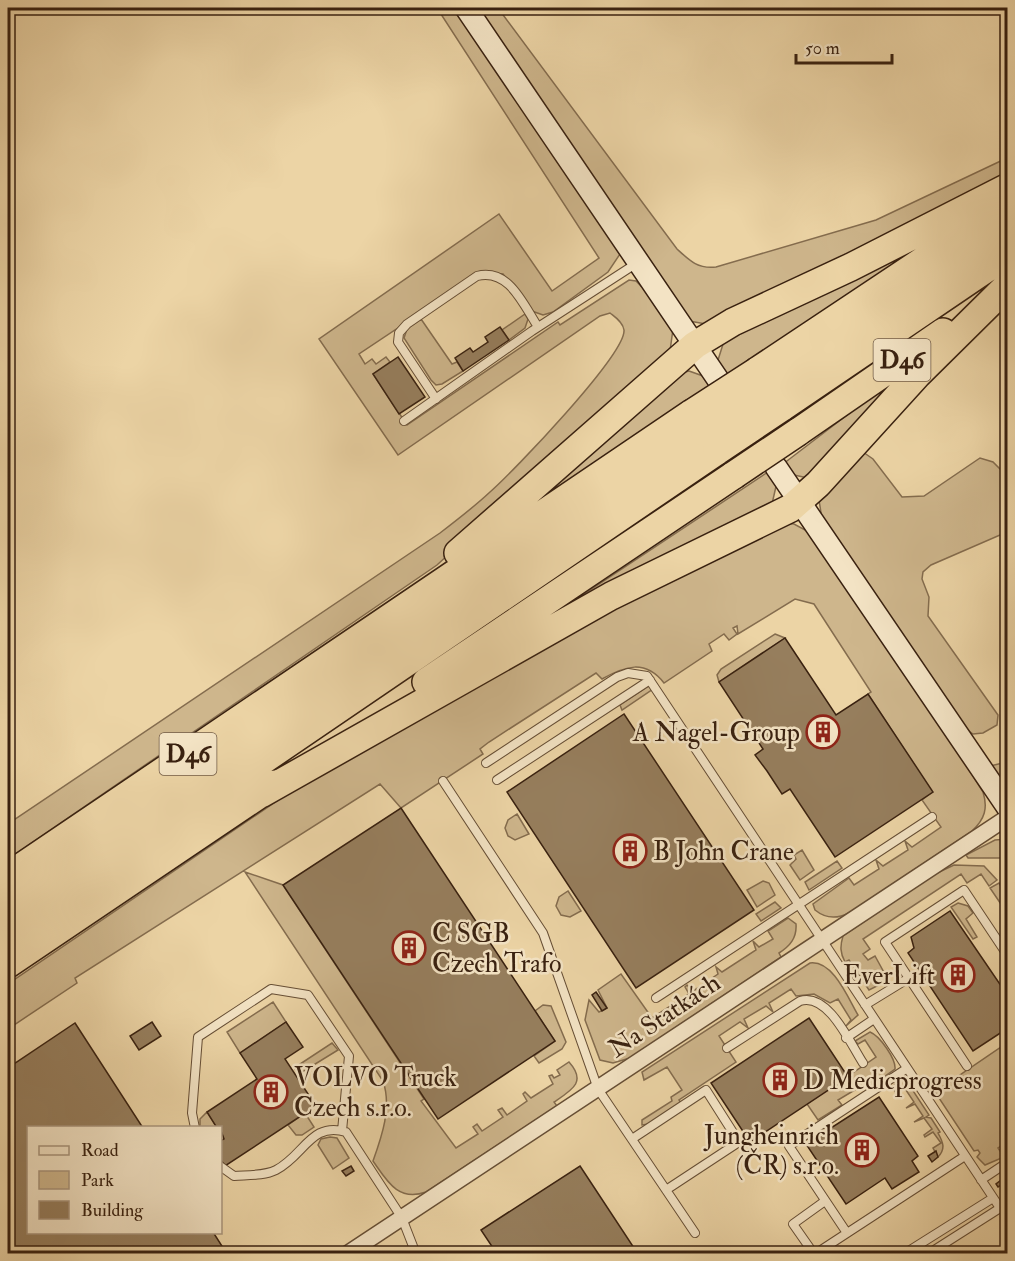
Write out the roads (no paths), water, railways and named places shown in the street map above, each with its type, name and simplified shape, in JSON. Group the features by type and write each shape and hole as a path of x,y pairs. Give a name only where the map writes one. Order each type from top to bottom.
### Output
{"highway":[{"path":"369,631 695,345 733,322 851,267 1008,187"},
{"name":"D46","path":"8,876 369,631 705,433 769,390 1008,204"},
{"path":"8,906 1008,230"},
{"path":"769,390 1008,254"},
{"path":"261,794 611,596 780,514 801,501 918,374 1006,287"},
{"name":"D46","path":"8,964 798,432 1006,287"},
{"path":"8,934 705,433"}],"main road":[{"path":"466,8 719,381"},
{"path":"776,467 1008,808"}],"street":[{"name":"Na Statkách","path":"347,1254 1008,817"}],"lane":[{"path":"404,421 538,327 638,262"},
{"path":"435,399 398,342 399,333 407,324 477,276 486,273 503,278 538,327"},
{"path":"486,763 617,677 637,673 650,680 1000,1208"},
{"path":"497,780 650,680"},
{"path":"443,781 543,933 598,1089 695,1233"},
{"path":"656,998 932,817"},
{"path":"967,1066 885,942 964,890 1008,957"},
{"path":"865,1005 909,978"},
{"path":"195,1126 192,1113 198,1037 272,989 308,995 349,1056 342,1131"},
{"path":"727,1048 807,999 825,1005 863,1064"},
{"path":"846,1038 874,1019"},
{"path":"847,1233 789,1146 906,1069"},
{"path":"632,1139 706,1090 739,1142 666,1190"},
{"path":"222,1168 234,1176 276,1170 297,1155 315,1134 332,1128 346,1132 402,1218 416,1254"},
{"path":"825,1201 793,1224 814,1254 965,1156"},
{"path":"981,1180 1008,1162"},
{"path":"904,1254 993,1198"},
{"path":"928,1254 1008,1203"},
{"path":"917,1245 923,1254"}],"place":[{"name":"A Nagel-Group","path":"823,732"},
{"name":"B John Crane","path":"630,851"},
{"name":"C SGB Czech Trafo","path":"409,948"},
{"name":"EverLift","path":"958,975"},
{"name":"D Medicprogress","path":"780,1080"},
{"name":"VOLVO Truck Czech s.r.o.","path":"271,1092"},
{"name":"Jungheinrich (ČR) s.r.o.","path":"862,1150"}]}
